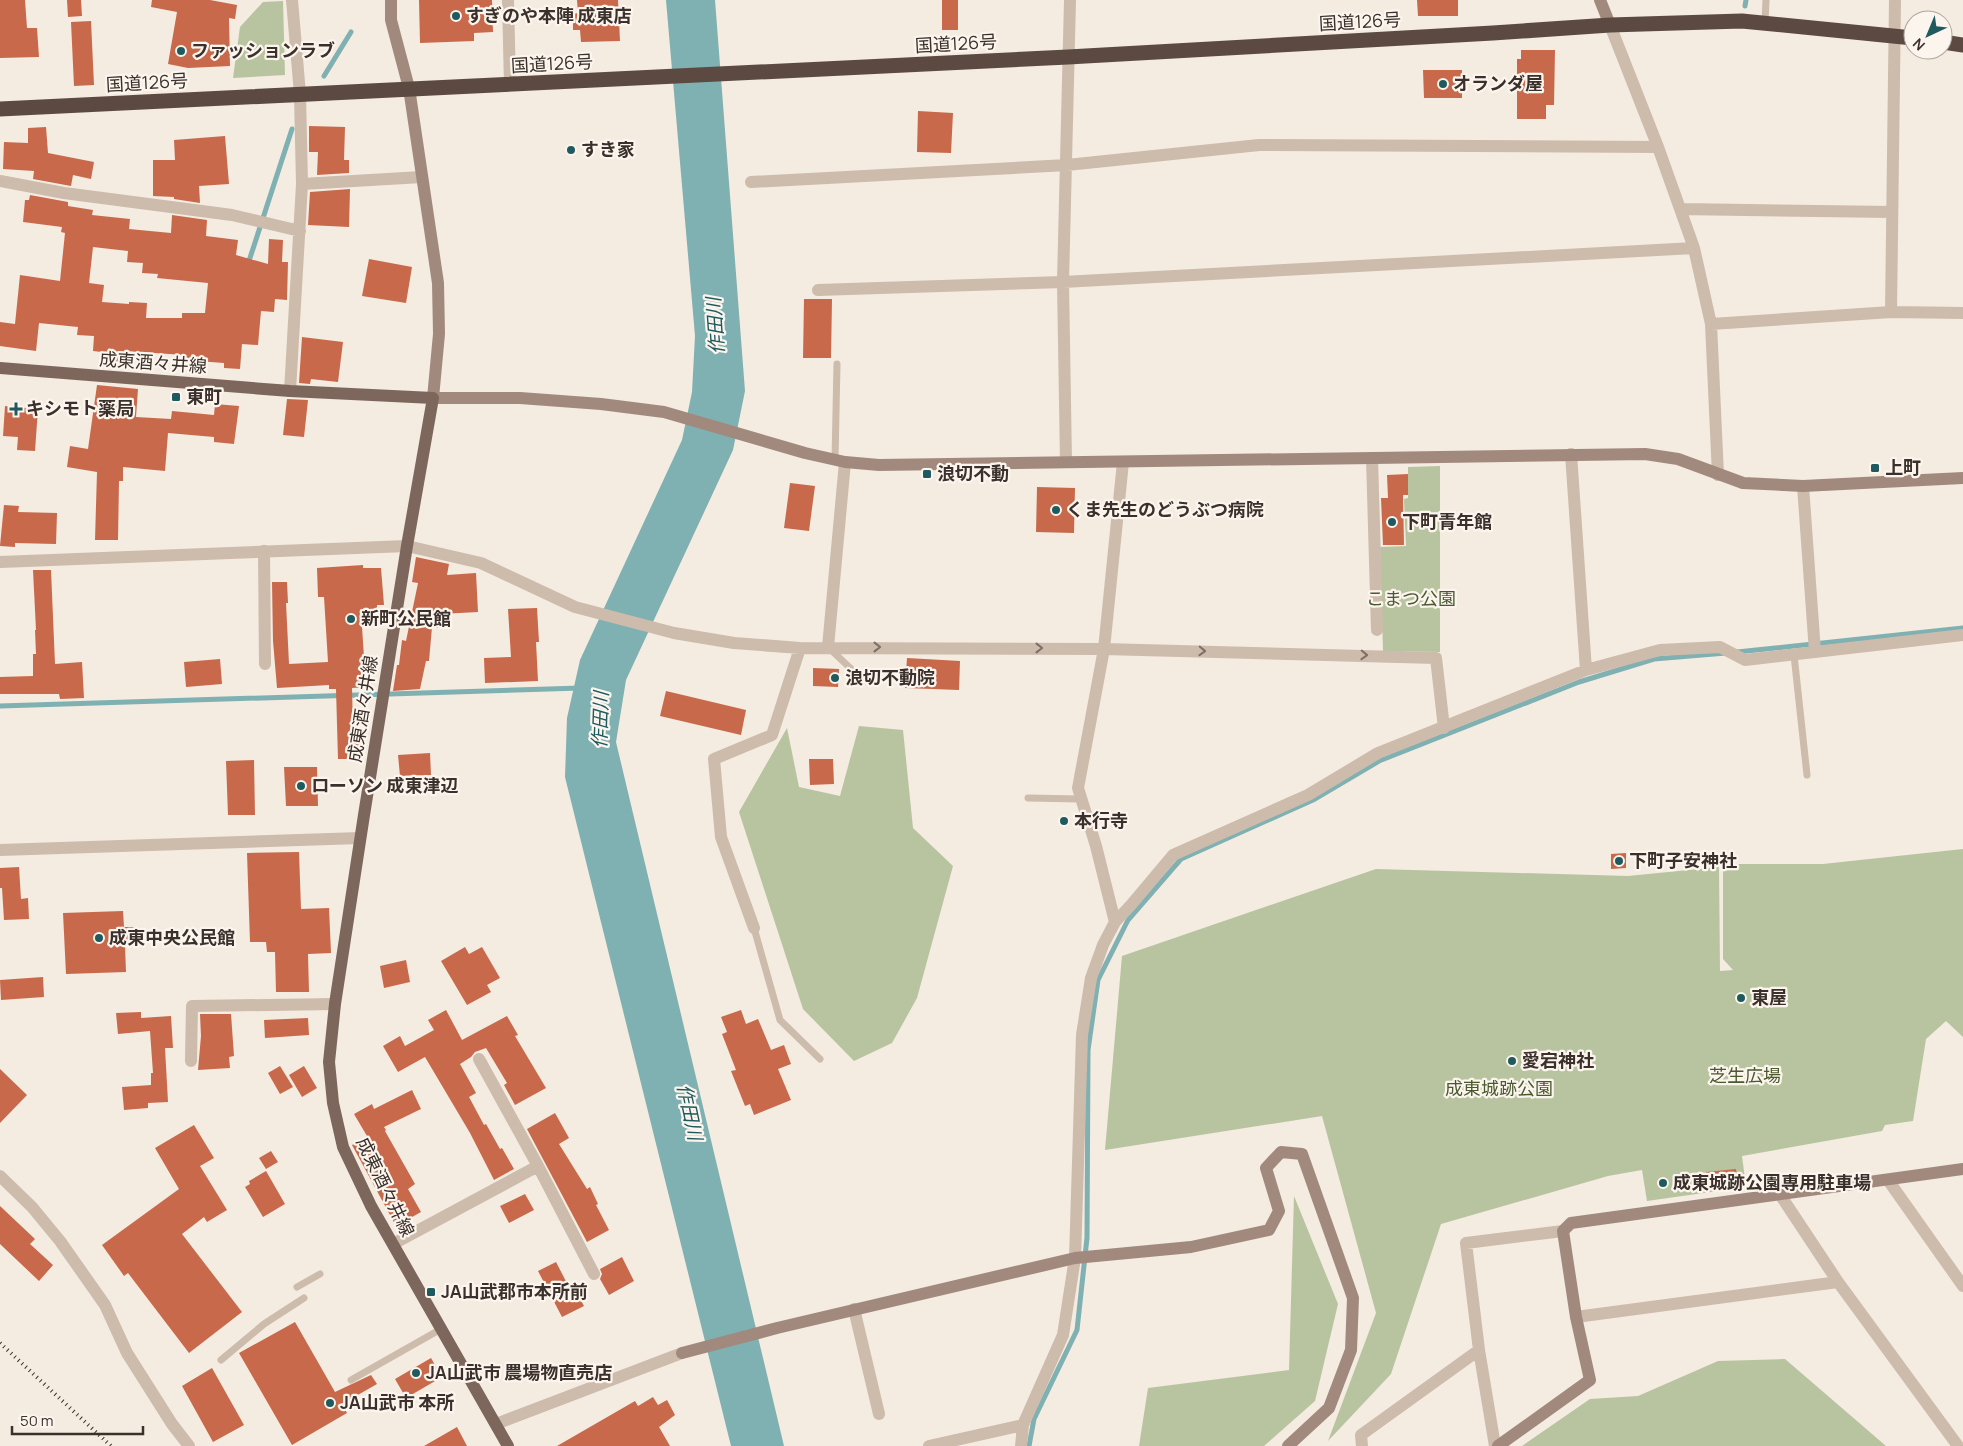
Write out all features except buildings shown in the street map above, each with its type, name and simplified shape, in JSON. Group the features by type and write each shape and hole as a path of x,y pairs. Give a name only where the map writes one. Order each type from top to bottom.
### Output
{"highway":[{"name":"国道126号","path":"0,109 1068,57 1610,25 1742,20 1903,37"}],"main road":[{"name":"成東酒々井線","path":"0,368 290,390 434,398 407,546 360,838 335,1004 329,1062 333,1103 343,1147 371,1206 508,1446"}],"street":[{"path":"290,390 302,184 300,94 292,0"},
{"path":"391,0 391,20 408,88 438,283 439,334 434,398 520,398 601,404 664,412 804,454 840,461 879,465 1645,454 1678,459 1743,483 1803,486 1963,478"},
{"path":"508,0 510,85"},
{"path":"1066,462 1063,282 1070,0"},
{"path":"1600,0 1658,147 1694,248 1711,324 1718,475"},
{"path":"1891,312 1895,0"},
{"path":"751,182 1067,166 1260,145 1658,147"},
{"path":"302,184 422,177"},
{"path":"0,181 64,193 232,216 300,231"},
{"path":"1680,208 1892,212"},
{"path":"818,290 1063,282 1694,248"},
{"path":"1711,324 1891,312 1963,313"},
{"path":"1571,454 1586,670"},
{"path":"1372,458 1377,630"},
{"path":"828,647 840,461"},
{"path":"1115,922 1096,846 1078,788 1104,649 1122,462"},
{"path":"1803,486 1814,646"},
{"path":"0,562 407,546 481,564 575,607 674,633 734,643 800,648 1104,649 1436,658 1444,728"},
{"path":"264,551 265,664"},
{"path":"1021,1446 1023,1426 1063,1335 1082,1257 1082,1035 1091,978 1103,945 1115,922 1132,905 1173,855 1308,796 1378,753 1586,670 1660,650 1720,647 1745,660 1794,654 1814,646 1963,635"},
{"path":"754,928 721,837 714,759 772,735 800,648"},
{"path":"0,850 360,838"},
{"path":"191,1061 192,1006 335,1004"},
{"path":"479,1059 538,1166 594,1274"},
{"path":"496,1424 682,1353 777,1328 1082,1257 1191,1247 1269,1230 1279,1211 1266,1168 1281,1152 1302,1154 1353,1298 1351,1350 1329,1408 1288,1446"},
{"path":"393,1244 538,1166"},
{"path":"1563,1231 1576,1317 1590,1380 1496,1446 1479,1350 1466,1243 1563,1231 1571,1223 1781,1196 1963,1169"},
{"path":"0,1176 32,1207 60,1241 105,1305 127,1353 172,1424 189,1446"},
{"path":"1888,1180 1963,1286"},
{"path":"1781,1196 1838,1282 1958,1446"},
{"path":"1576,1317 1838,1282"},
{"path":"854,1309 879,1414"},
{"path":"1362,1446 1361,1435 1479,1350"},
{"path":"929,1446 1023,1426"}],"lane":[{"path":"1765,22 1766,0"},
{"path":"837,364 840,461"},
{"path":"828,647 864,681"},
{"path":"1794,654 1807,774"},
{"path":"1028,798 1081,799"},
{"path":"754,928 780,1020 820,1059"},
{"path":"297,1287 320,1274"},
{"path":"221,1360 264,1324 304,1298"},
{"path":"351,1380 442,1330"}],"green space":[{"path":"283,1 285,75 233,78 240,27 263,2"},
{"name":"こまつ公園","path":"1440,466 1440,652 1383,651 1380,547 1406,546 1404,499 1408,498 1408,467"},
{"path":"859,726 903,730 913,828 953,866 917,998 892,1043 854,1061 803,1009 739,812 787,728 799,787 840,796"},
{"path":"1963,849 1963,1037 1946,1021 1926,1039 1913,1121 1885,1125 1882,1131 1742,1156 1746,1187 1647,1201 1642,1170 1608,1176 1441,1224 1391,1374 1328,1441 1376,1313 1322,1116 1105,1150 1122,956 1376,869 1628,876 1719,867 1720,971 1733,970 1723,959 1723,864 1823,864"},
{"path":"1294,1196 1338,1304 1315,1401 1264,1446 1139,1446 1148,1388 1289,1370"},
{"path":"1785,1359 1886,1446 1522,1446 1590,1399 1638,1396 1718,1361"}],"water":[{"name":"作田川","path":"666,0 715,0 745,391 733,450 626,680 616,742 784,1446 731,1446 565,777 567,718 580,660 682,440 692,392 695,336"}],"waterway":[{"path":"1745,6 1746,0"},
{"path":"324,76 351,32"},
{"path":"248,264 292,129"},
{"path":"1737,652 1963,628"},
{"path":"1029,1446 1034,1419 1077,1330 1087,1238 1088,1050 1098,980 1128,920 1181,859 1313,800 1379,761 1579,682 1654,659 1726,653"},
{"name":"作田川","path":"0,706 581,688"}],"railway":[{"path":"0,1343 111,1446"}],"place":[{"name":"すぎのや本陣 成東店","path":"456,16"},
{"name":"ファッションラブ","path":"181,51"},
{"name":"オランダ屋","path":"1443,84"},
{"name":"すき家","path":"571,150"},
{"name":"東町","path":"176,397"},
{"name":"キシモト薬局","path":"16,409"},
{"name":"上町","path":"1875,468"},
{"name":"浪切不動","path":"927,474"},
{"name":"くま先生のどうぶつ病院","path":"1056,510"},
{"name":"下町青年館","path":"1392,522"},
{"name":"新町公民館","path":"351,619"},
{"name":"浪切不動院","path":"835,678"},
{"name":"ローソン 成東津辺","path":"301,786"},
{"name":"本行寺","path":"1064,821"},
{"name":"下町子安神社","path":"1619,861"},
{"name":"成東中央公民館","path":"99,938"},
{"name":"東屋","path":"1741,998"},
{"name":"愛宕神社","path":"1512,1061"},
{"name":"成東城跡公園専用駐車場","path":"1663,1183"},
{"name":"JA山武郡市本所前","path":"431,1292"},
{"name":"JA山武市 農場物直売店","path":"416,1373"},
{"name":"JA山武市 本所","path":"330,1403"}],"park label":[{"name":"芝生広場","path":"1745,1076"},
{"name":"成東城跡公園","path":"1499,1089"}]}
